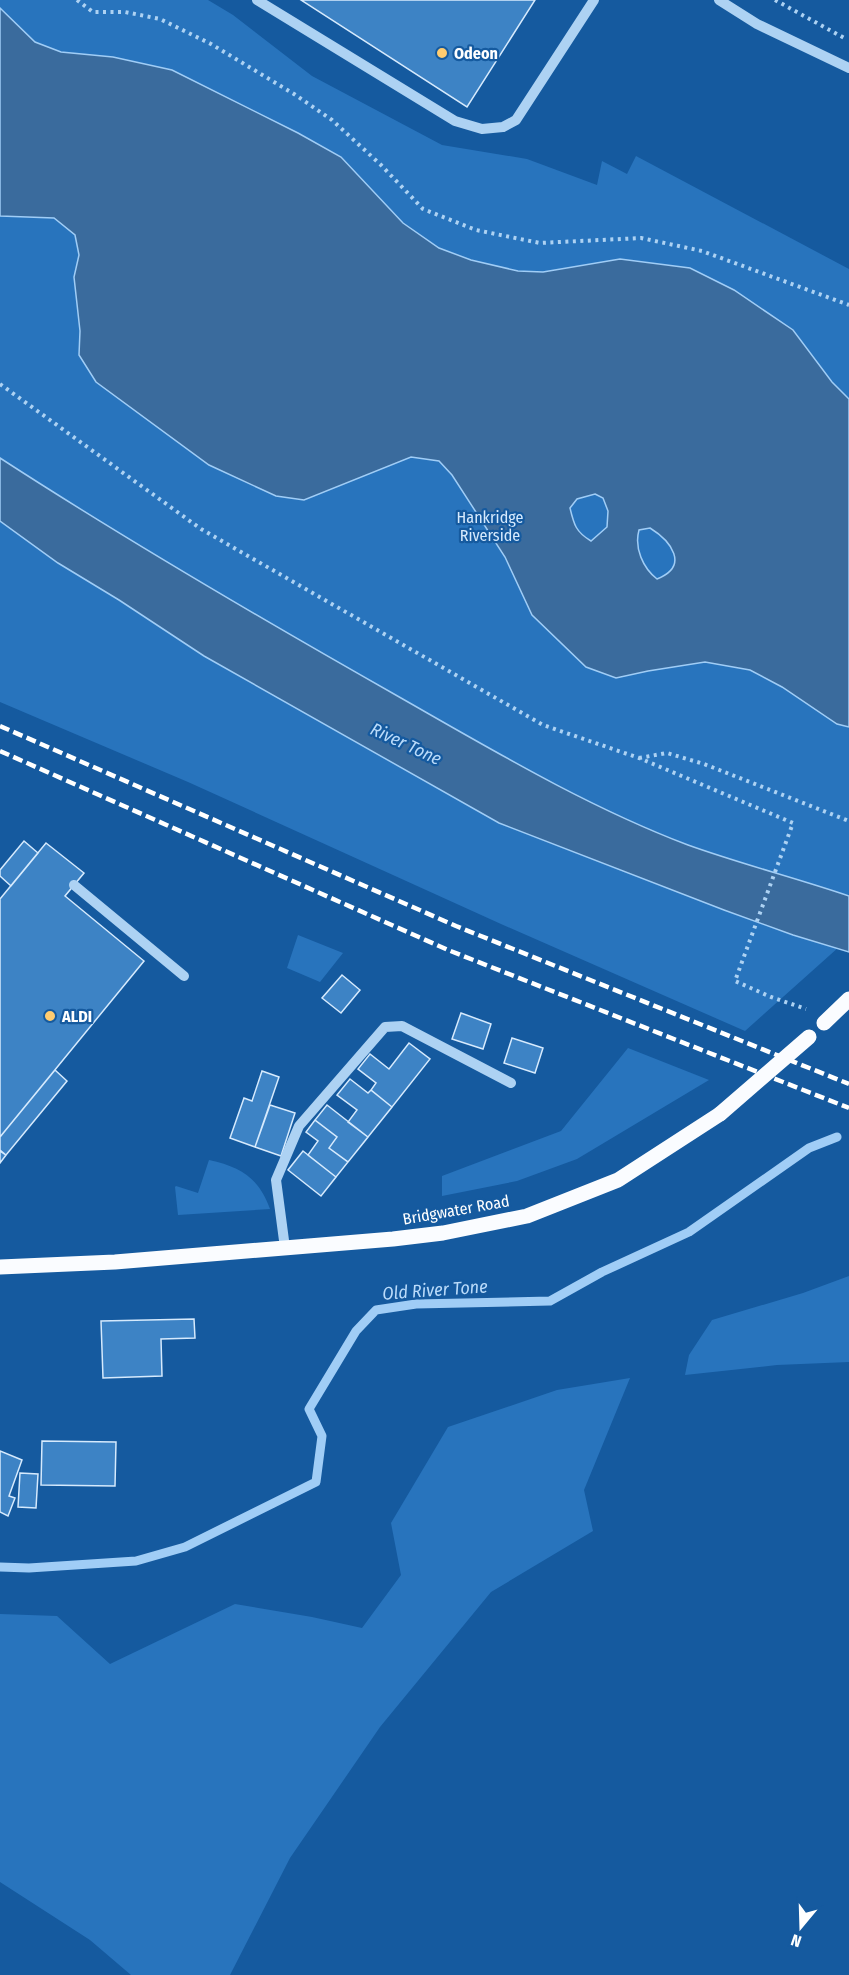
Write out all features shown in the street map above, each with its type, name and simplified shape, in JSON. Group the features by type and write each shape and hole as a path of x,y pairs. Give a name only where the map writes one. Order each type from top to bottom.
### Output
{"main road":[{"name":"Bridgwater Road","path":"0,1267 115,1262 443,1233 527,1216 618,1180 720,1114 810,1038 820,1018 849,999"}],"lane":[{"path":"257,0 455,122 482,129 503,127 516,120 594,0"},
{"path":"719,0 757,24 849,68"},
{"path":"74,885 184,976"},
{"path":"285,1248 276,1180 299,1126 385,1027 402,1026 511,1083"}],"path":[{"path":"77,0 93,12 125,12 160,19 211,44 332,120 381,165 423,209 476,230 540,243 641,238 702,251 849,305"},
{"path":"775,0 849,41"},
{"path":"0,384 201,529 543,725 639,758 793,823 735,981 820,1018"},
{"path":"639,758 667,753 849,821"}],"green space":[{"name":"Hankridge Riverside","path":"0,0 208,0 233,15 312,76 442,145 527,159 597,185 602,161 627,174 636,156 849,269 849,938 745,1031 501,924 188,782 0,702"},
{"path":"298,935 343,953 320,982 287,968"},
{"path":"628,1048 709,1080 577,1159 517,1181 442,1196 442,1176 561,1131"},
{"path":"209,1160 230,1166 247,1176 260,1189 270,1209 178,1215 175,1187 198,1193"},
{"path":"849,1276 849,1362 777,1365 685,1375 689,1355 712,1320 803,1293"},
{"path":"630,1378 584,1490 593,1531 491,1592 380,1727 290,1858 230,1975 131,1975 90,1940 0,1882 0,1614 57,1616 110,1664 235,1604 362,1628 401,1575 391,1523 448,1427 557,1390"}],"water":[{"path":"0,8 35,42 61,52 113,57 172,70 298,133 341,157 403,223 439,248 471,260 518,271 543,272 620,259 690,268 734,290 793,330 832,382 849,399 849,727 837,724 782,687 750,670 705,662 616,678 586,667 532,615 505,557 452,475 439,461 411,457 304,500 276,496 209,465 96,382 79,355 80,331 74,277 79,255 75,235 54,218 0,216","holes":["595,494 603,498 608,511 607,527 591,541 576,528 570,508 577,499","650,528 670,546 675,561 667,574 657,579 644,563 638,544 639,530"]},
{"name":"River Tone","path":"0,458 99,521 249,611 471,738 578,796 688,845 849,896 849,952 724,910 499,823 204,656 58,563 0,521"}],"building":[{"name":"Odeon","path":"301,0 535,0 467,107"},
{"path":"24,841 38,853 11,886 0,876 0,870"},
{"name":"ALDI","path":"46,843 84,873 65,896 144,961 0,1137 0,899"},
{"path":"342,975 360,990 341,1013 322,998"},
{"path":"461,1013 491,1024 483,1049 452,1039"},
{"path":"512,1038 543,1048 535,1073 504,1063"},
{"path":"409,1043 430,1059 392,1107 371,1090 376,1083 358,1069 370,1054 389,1069"},
{"path":"55,1070 67,1081 6,1155 0,1151 0,1137"},
{"path":"262,1071 279,1077 255,1147 230,1138 244,1098 252,1101"},
{"path":"350,1079 368,1093 371,1090 392,1107 368,1137 348,1122 357,1110 337,1095"},
{"path":"270,1105 295,1113 281,1156 255,1147"},
{"path":"327,1105 368,1137 348,1162 329,1148 337,1137 315,1120"},
{"path":"315,1120 337,1137 329,1148 348,1162 336,1177 308,1155 318,1141 306,1132"},
{"path":"0,1150 6,1155 0,1163"},
{"path":"303,1151 336,1177 321,1196 288,1170"},
{"path":"194,1319 195,1338 161,1339 162,1376 103,1378 101,1321"},
{"path":"42,1441 116,1442 115,1486 41,1485"},
{"path":"0,1451 22,1460 9,1496 15,1498 8,1516 0,1512"},
{"path":"20,1473 38,1474 36,1508 18,1507"}],"waterway":[{"name":"Old River Tone","path":"0,1567 29,1568 136,1561 185,1547 316,1482 322,1436 309,1409 356,1331 376,1310 416,1304 550,1301 602,1272 689,1232 809,1148 837,1137"}],"railway":[{"path":"0,726 456,926 849,1084"},
{"path":"0,751 448,950 849,1108"}],"place":[{"name":"Odeon","path":"442,53"},
{"name":"ALDI","path":"50,1016"}]}
